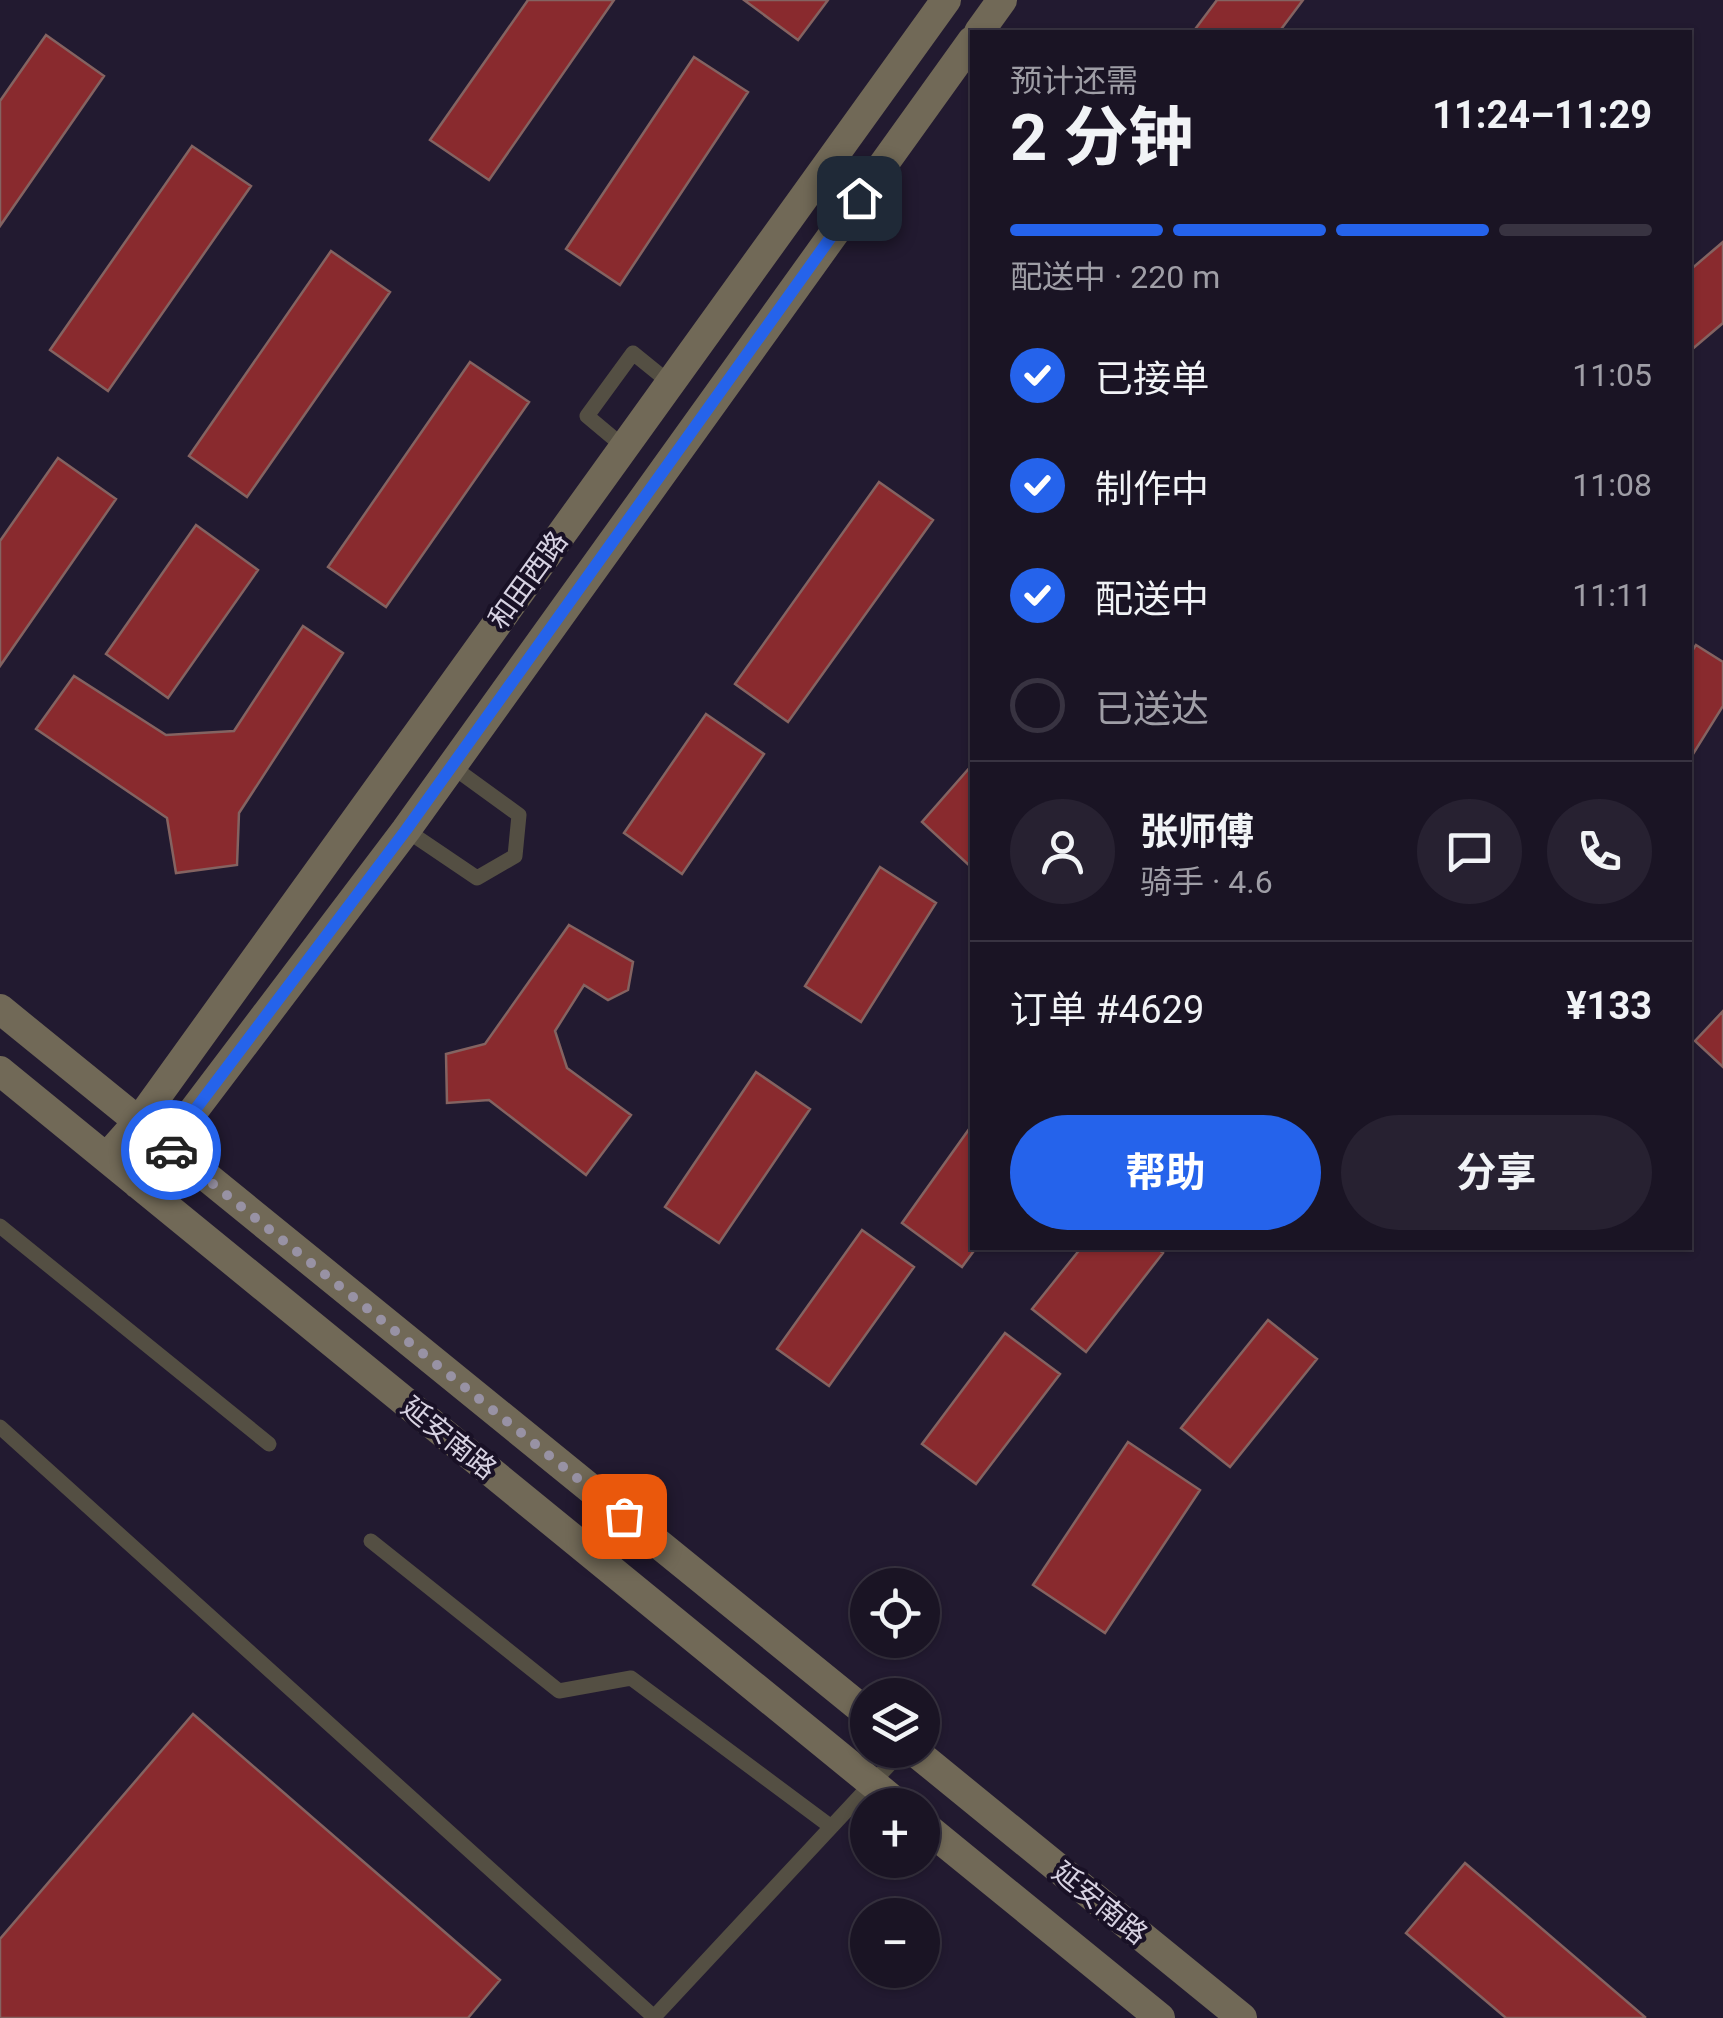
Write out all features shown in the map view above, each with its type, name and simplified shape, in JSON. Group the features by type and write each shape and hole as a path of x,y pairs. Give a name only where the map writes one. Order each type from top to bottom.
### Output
{"main road":[{"name":"和田西路","path":"107,1157 139,1121 946,0"},
{"path":"980,30 1002,0"},
{"name":"和田西路","path":"138,1184 406,830 970,44"},
{"name":"延安南路","path":"0,1009 850,1699"},
{"name":"延安南路","path":"0,1071 878,1788"},
{"name":"延安南路","path":"934,1768 1242,2018"},
{"name":"延安南路","path":"940,1839 1160,2018"}],"lane":[{"path":"624,447 587,416 634,353 670,383"},
{"path":"406,830 477,878 515,856 519,815 450,765"},
{"path":"0,1226 269,1444"},
{"path":"0,1428 653,2018 885,1768"},
{"path":"371,1541 559,1691 631,1678 830,1826"}],"building":[{"path":"528,0 614,0 489,180 430,140"},
{"path":"744,0 828,0 798,40"},
{"path":"1217,0 1303,0 1280,30 1194,30"},
{"path":"46,35 104,76 0,226 0,101"},
{"path":"694,57 748,92 620,285 566,249"},
{"path":"192,146 251,186 108,391 50,350"},
{"path":"1723,242 1723,323 1692,349 1692,268"},
{"path":"331,251 390,292 247,497 189,456"},
{"path":"470,362 529,402 386,607 328,567"},
{"path":"58,458 116,499 0,666 0,541"},
{"path":"879,482 933,520 788,722 735,684"},
{"path":"196,525 258,570 168,698 106,654"},
{"path":"303,626 343,653 239,813 237,865 176,873 167,818 36,729 74,676 166,735 234,731"},
{"path":"1696,645 1723,662 1723,706 1692,756 1692,651"},
{"path":"706,714 764,754 682,874 624,833"},
{"path":"970,767 970,866 922,822"},
{"path":"880,867 936,903 861,1022 805,986"},
{"path":"569,925 633,962 628,990 608,1000 584,985 555,1031 567,1068 631,1115 586,1175 489,1100 447,1103 446,1054 485,1044"},
{"path":"1723,1011 1723,1067 1695,1041"},
{"path":"756,1072 810,1109 719,1243 665,1207"},
{"path":"970,1128 970,1250 975,1250 962,1267 902,1223"},
{"path":"862,1230 914,1267 829,1386 777,1349"},
{"path":"1079,1250 1163,1253 1086,1352 1032,1309"},
{"path":"1268,1320 1317,1359 1230,1467 1181,1428"},
{"path":"1005,1333 1060,1374 976,1484 922,1444"},
{"path":"1128,1442 1200,1490 1105,1633 1033,1585"},
{"path":"193,1714 500,1980 468,2018 0,2018 0,1939"},
{"path":"1465,1863 1645,2017 1506,2018 1406,1933"}],"way so far":[{"path":"171,1150 624,1516"}],"route":[{"path":"171,1150 167,1147 406,830 859,198"}]}
